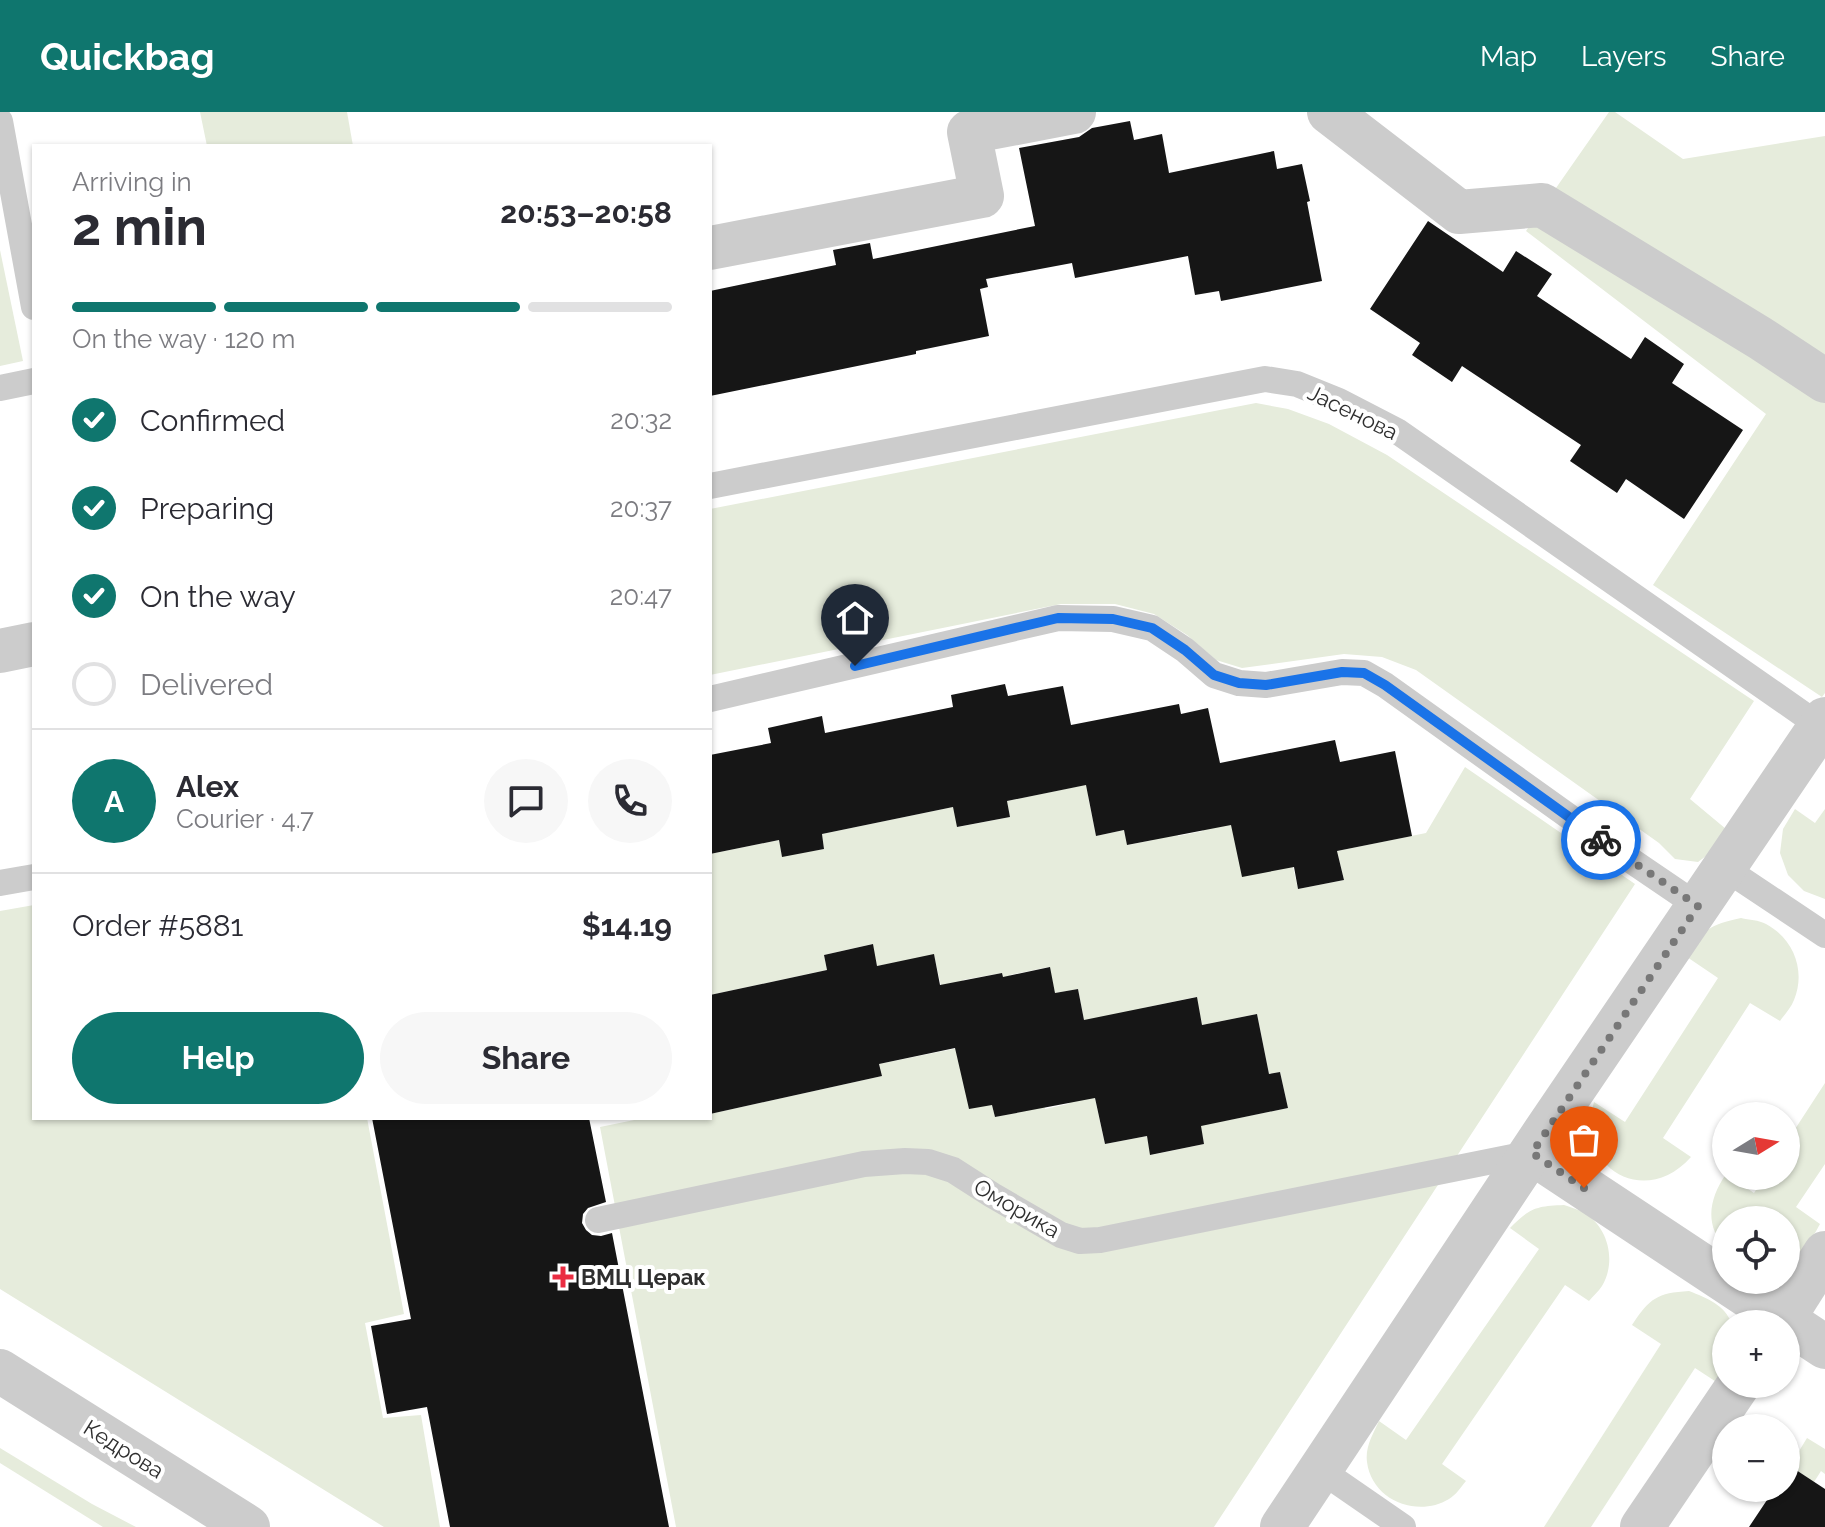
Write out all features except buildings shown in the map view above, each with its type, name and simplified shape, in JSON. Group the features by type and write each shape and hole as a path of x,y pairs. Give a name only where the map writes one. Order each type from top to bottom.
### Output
{"street":[{"path":"712,248 982,196 969,132 1074,112"},
{"path":"1329,112 1459,212 1542,205 1825,381"},
{"path":"0,651 32,644"},
{"path":"1282,1527 1823,722"},
{"path":"1532,1153 1764,1310"},
{"path":"1789,1310 1825,1253"},
{"path":"1800,1332 1825,1347"},
{"name":"Кедрова","path":"0,1371 248,1527"},
{"path":"1642,1527 1730,1398"}],"lane":[{"path":"0,121 32,296"},
{"name":"Јасенова","path":"712,486 1265,379 1297,384 1339,401 1397,431 1823,722"},
{"path":"0,388 32,381"},
{"path":"712,699 1058,618 1113,619 1152,628 1185,650 1214,675 1239,683 1266,685 1342,672 1364,673 1698,906"},
{"path":"1723,867 1825,935"},
{"path":"0,883 32,877"},
{"name":"Оморика","path":"598,1220 864,1164 905,1161 928,1162 953,1170 1061,1235 1080,1241 1100,1240 1532,1153"},
{"path":"1319,1469 1403,1527"}],"green space":[{"path":"200,112 347,112 353,144 207,144"},
{"path":"1609,112 1615,112 1683,159 1825,136 1825,693 1822,697 1653,585 1766,414 1526,231"},
{"path":"0,250 23,361 0,366"},
{"path":"1256,403 1288,409 1329,424 1387,455 1754,701 1690,799 1726,829 1710,853 1698,862 1675,859 1659,843 1416,670 1382,657 1344,654 1242,668 1216,660 1187,635 1154,614 1115,604 1061,604 712,675 712,509"},
{"path":"1465,767 1635,884 1214,1527 676,1527 600,1127 634,1120 712,1120 712,1114 882,1076 879,1064 978,1044 995,1117 1021,1112 1042,1095 1045,1109 1068,1104 1090,1076 1105,1144 1147,1136 1151,1155 1204,1144 1198,1114 1224,1121 1288,1108 1280,1072 1269,1074 1257,1014 1202,1025 1196,997 1143,1008 1148,1036 1084,1020 1078,989 1055,993 1049,967 1010,975 1015,996 1007,998 1002,973 963,980 947,1012 934,955 877,966 872,944 824,955 827,970 712,995 712,854 779,840 782,856 824,849 822,834 953,807 958,827 1010,817 1007,801 1104,781 1107,792 1088,796 1096,836 1124,830 1128,845 1153,840 1174,823 1178,836 1203,831 1201,816 1228,810 1293,867 1298,889 1344,880 1337,851 1426,833"},
{"path":"1795,809 1815,823 1825,809 1825,899 1804,891 1788,875 1780,853 1783,829"},
{"path":"32,905 32,1120 367,1120 404,1314 365,1323 383,1418 421,1415 440,1527 384,1527 0,1289 0,911"},
{"path":"1741,918 1766,924 1776,930 1790,947 1799,978 1793,1003 1780,1021 1750,1003 1663,1138 1691,1157 1673,1172 1654,1180 1635,1180 1618,1174 1604,1162 1595,1146 1591,1125 1594,1102 1625,1122 1718,978 1687,957 1692,948 1708,930"},
{"path":"1825,1083 1825,1164 1797,1206 1712,1206 1717,1190 1750,1190 1754,1193 1756,1190 1800,1190 1800,1121"},
{"path":"1564,1205 1592,1218 1604,1235 1609,1266 1602,1286 1589,1301 1565,1285 1442,1464 1466,1481 1454,1495 1424,1507 1411,1506 1387,1496 1371,1476 1367,1462 1368,1446 1379,1421 1406,1440 1539,1249 1510,1228 1534,1209"},
{"path":"1800,1210 1820,1224 1800,1253"},
{"path":"1689,1291 1723,1310 1712,1310 1712,1379 1695,1368 1591,1527 1544,1527 1661,1344 1632,1325 1655,1299 1669,1293"},
{"path":"1807,1438 1825,1449 1825,1474 1821,1471 1814,1482 1800,1473 1800,1450"},
{"path":"0,1448 136,1527 103,1527 0,1463"}],"way so far":[{"path":"1584,1188 1532,1153 1698,906 1601,840"}],"place":[{"name":"ВМЦ Церак","path":"563,1277"}],"route":[{"path":"855,666 1058,618 1113,619 1152,628 1185,650 1214,675 1239,683 1266,685 1342,672 1364,673 1601,840"}]}
